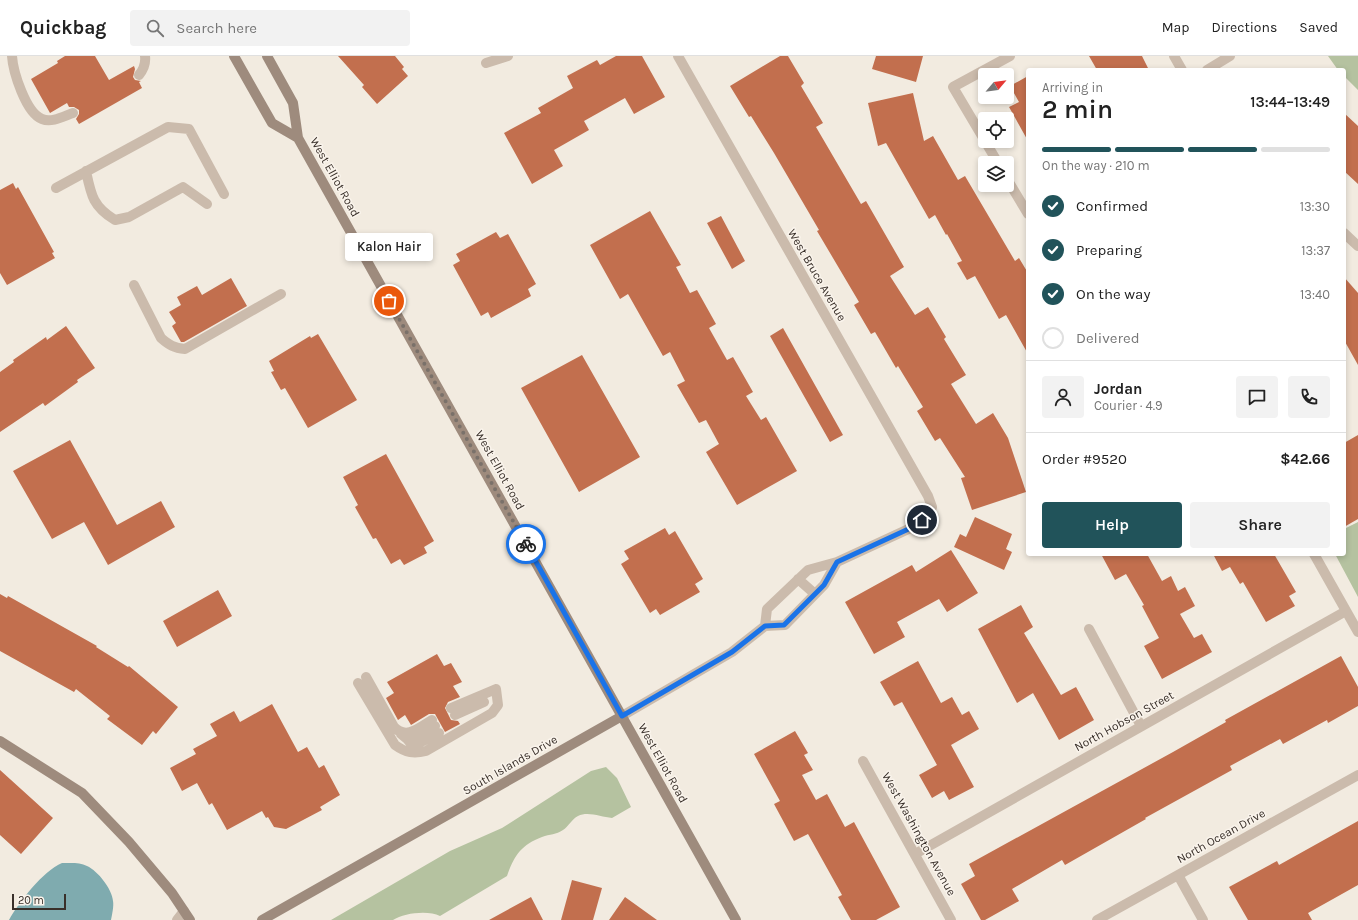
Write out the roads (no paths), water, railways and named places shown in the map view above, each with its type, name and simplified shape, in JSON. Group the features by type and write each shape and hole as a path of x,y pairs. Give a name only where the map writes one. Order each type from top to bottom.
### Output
{"main road":[{"name":"West Elliot Road","path":"234,56 272,123 298,138"},
{"name":"West Elliot Road","path":"267,56 293,103 298,138 736,920"},
{"name":"South Islands Drive","path":"262,920 622,716"},
{"path":"0,741 82,793 129,842 172,893 190,920"}],"street":[{"path":"12,56 15,75 35,115 44,120 53,120 73,113"},
{"path":"138,75 142,71 146,62 145,56"},
{"path":"486,63 508,56"},
{"name":"West Bruce Avenue","path":"678,56 928,496 932,507 929,514 915,526 837,562"},
{"path":"994,156 953,87 1010,56"},
{"path":"1174,56 1181,68"},
{"path":"1210,68 1230,56"},
{"path":"56,188 168,127 189,129 224,194"},
{"path":"86,171 90,192 94,199 102,212 115,220 129,217 183,187 207,204"},
{"path":"1014,191 1026,211"},
{"path":"1346,235 1358,246"},
{"path":"134,285 161,338 176,348 185,349 281,294"},
{"path":"1315,556 1358,632"},
{"path":"837,562 824,585 784,625 765,626 767,609 808,570 837,562"},
{"path":"798,579 815,594"},
{"name":"North Hobson Street","path":"915,854 1346,611"},
{"name":"South Islands Drive","path":"622,716 732,652 765,626"},
{"path":"1089,629 1140,726"},
{"path":"403,736 435,726 413,746 403,736 394,727 362,680 396,745 404,751 416,754 438,746 492,713 498,705 497,695"},
{"path":"497,695 482,711 470,714 455,715 467,701 497,695"},
{"name":"West Washington Avenue","path":"863,761 951,920"},
{"name":"North Ocean Drive","path":"1097,920 1358,775"},
{"path":"1178,874 1204,920"},
{"path":"177,920 184,911"}],"water":[{"path":"62,863 84,865 91,868 100,876 112,896 113,905 111,920 9,920 32,888 47,873"}],"place":[{"name":"Kalon Hair","path":"389,301"}]}
